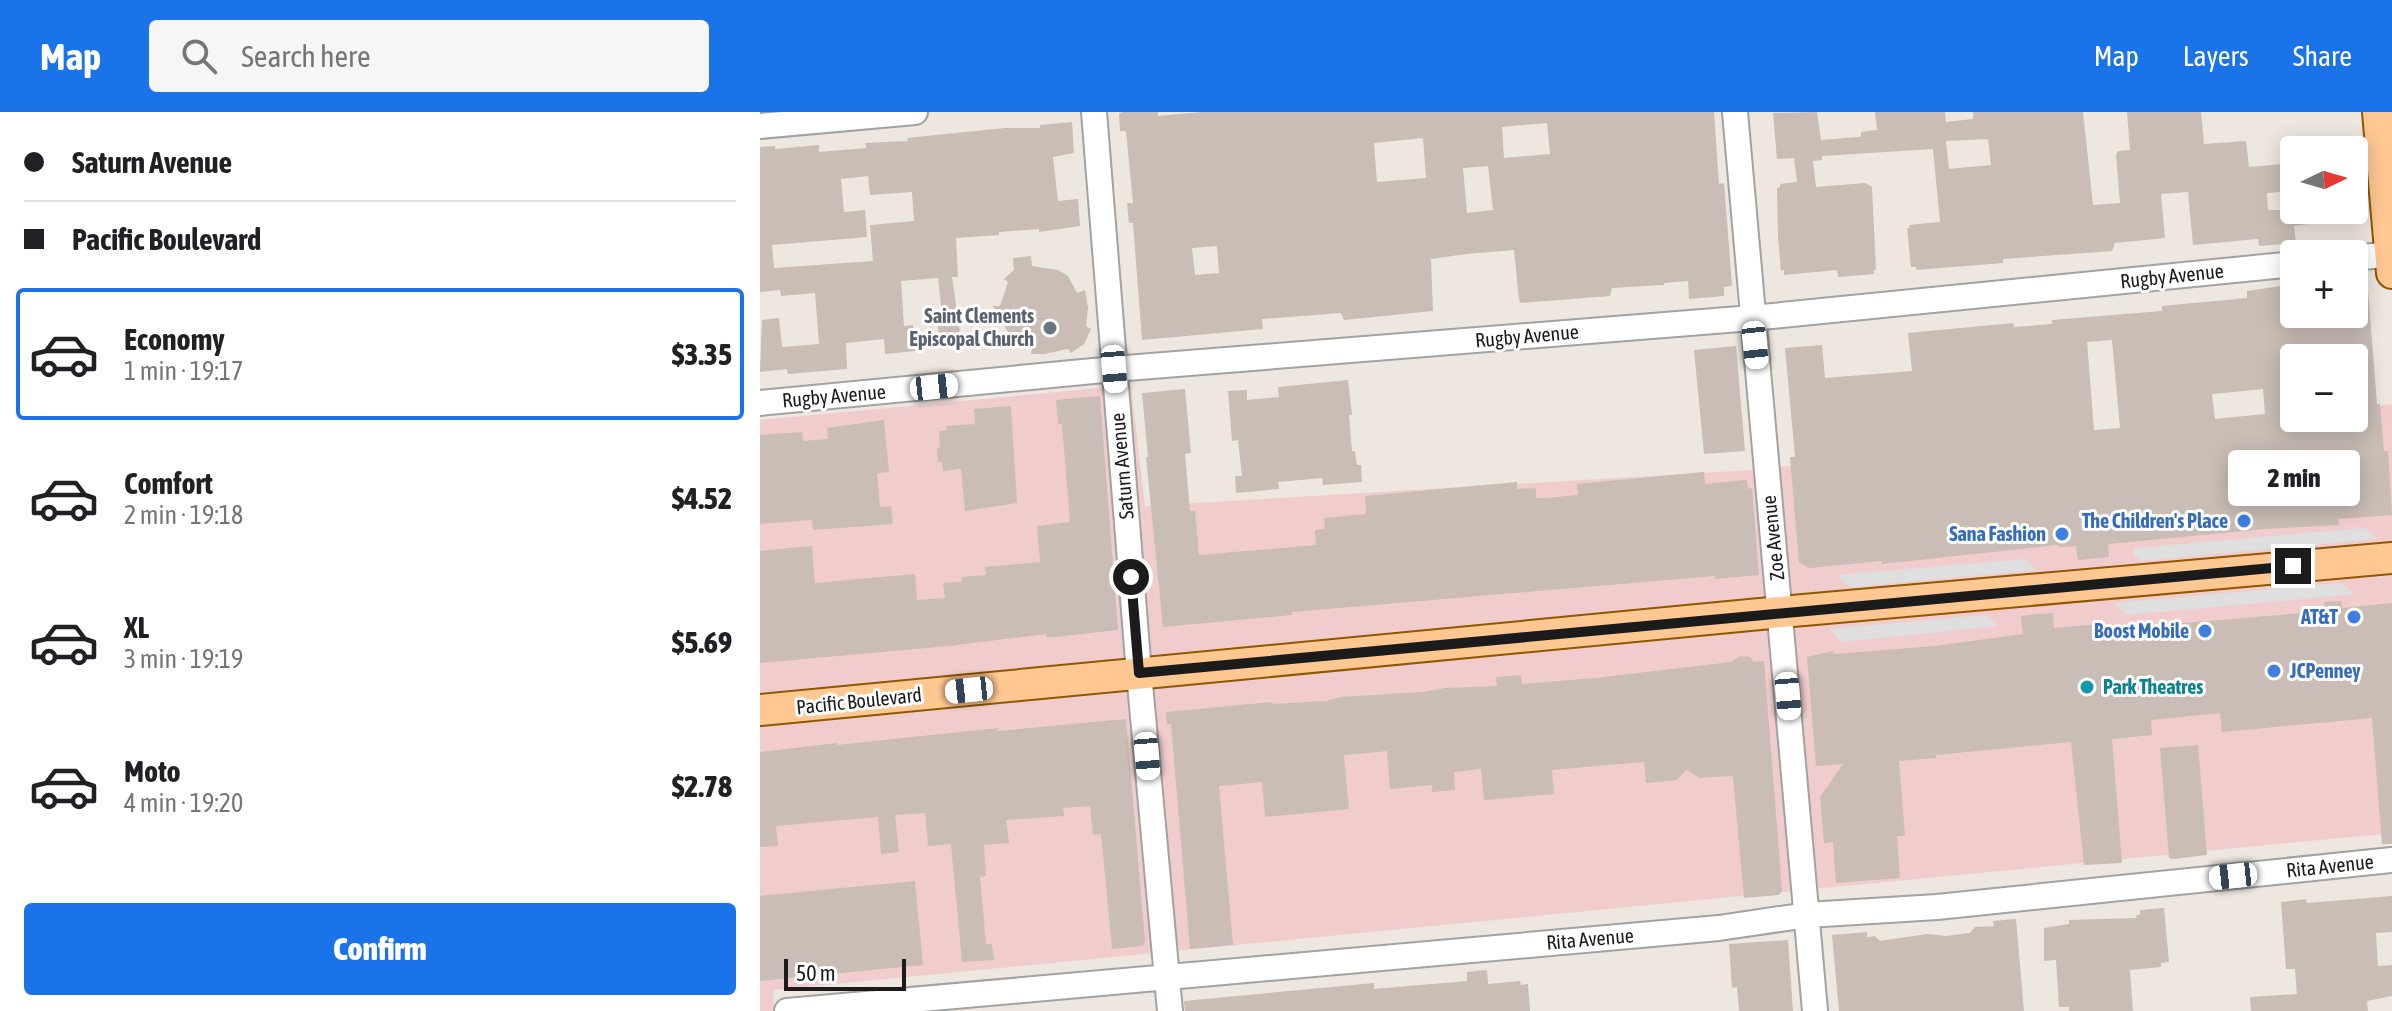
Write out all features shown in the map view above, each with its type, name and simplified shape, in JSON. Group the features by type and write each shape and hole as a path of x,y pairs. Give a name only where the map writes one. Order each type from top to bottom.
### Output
{"main road":[{"path":"2378,112 2391,261"},
{"name":"Pacific Boulevard","path":"760,710 1781,612 2392,558"}],"street":[{"path":"760,126 915,112"},
{"name":"Saturn Avenue","path":"1094,112 1139,673 1170,1011"},
{"name":"Zoe Avenue","path":"1735,112 1815,1011"},
{"path":"2368,259 2391,261"},
{"name":"Rugby Avenue","path":"760,403 1114,369 1752,318 2280,265"},
{"name":"Rita Avenue","path":"787,1011 1719,928 1807,915 1937,907 2392,860"}],"shaded area":[{"path":"1131,385 1145,506 1751,470 2280,416 2280,432 2368,432 2368,407 2392,404 2392,833 773,990 774,1011 760,1011 760,420"},
{"path":"2365,528 2377,539 2141,561 2132,554 2136,548"},
{"path":"2025,559 2037,570 1850,587 1836,575"},
{"path":"2341,583 2355,594 2126,615 2114,603"},
{"path":"1986,615 1998,626 1841,642 1829,629"}],"building":[{"path":"1714,112 1719,184 1724,183 1732,286 1724,287 1724,296 1689,299 1688,281 1612,288 1610,296 1521,303 1514,250 1466,254 1431,259 1433,311 1344,320 1341,313 1262,319 1263,329 1142,340 1133,223 1129,223 1127,203 1133,203 1126,131 1120,131 1119,114","holes":["1547,123 1550,154 1504,158 1502,127","1423,138 1426,178 1377,182 1374,143","1488,166 1493,210 1467,213 1463,168","1217,246 1219,273 1195,275 1192,248"]},
{"path":"1817,112 1821,140 1858,137 1861,132 1877,130 1875,112 1945,112 1946,122 1973,119 1973,112 2083,112 2093,205 2120,203 2116,155 2118,151 2130,150 2127,112 2201,112 2204,144 2246,141 2249,167 2280,164 2280,192 2267,193 2268,210 2280,210 2280,224 2308,224 2294,226 2296,240 2280,240 2280,244 2259,246 2258,239 2193,245 2188,192 2161,194 2165,238 2115,243 2112,251 2003,259 2003,263 1916,270 1916,267 1911,267 1907,228 1910,228 1909,225 1940,222 1933,149 1822,156 1822,160 1813,161 1816,187 1865,183 1872,187 1876,270 1874,274 1838,277 1837,270 1784,275 1778,237 1777,188 1780,184 1797,182 1794,158 1777,159 1773,113","holes":["1988,139 1991,165 1949,169 1946,141"]},
{"path":"1072,122 1074,153 1053,157 1058,201 1078,199 1080,226 956,238 958,277 952,277 962,347 940,349 937,315 942,314 938,278 901,281 904,326 913,325 915,351 885,354 884,339 846,343 847,369 788,374 787,369 760,372 762,320 779,318 782,347 819,344 815,293 781,296 780,290 760,292 760,147 775,146 775,149 819,145 819,152 866,148 865,143 908,141 907,138 1005,128 1040,128 1040,125","holes":["868,176 870,195 912,192 914,221 870,225 873,261 774,268 772,245 867,237 865,210 844,212 841,179"]},
{"path":"1031,256 1032,266 1058,270 1068,276 1077,293 1085,290 1088,308 1086,326 1091,329 1084,344 1071,353 1068,349 1031,354 1032,349 1008,332 993,306 1000,306 1008,282 1004,279 1014,270 1013,258"},
{"path":"2280,286 2280,328 2368,328 2368,290 2377,404 2380,404 2384,451 2388,451 2392,515 2338,519 2339,525 2108,544 2109,557 2078,560 2076,546 2057,545 1882,564 1882,561 1809,568 1799,562 1790,457 1795,457 1785,348 1822,345 1825,378 1912,371 1908,333 2013,323 2014,327 2052,324 2052,320 2162,311 2162,306 2247,298 2247,291","holes":["2112,340 2120,428 2094,430 2087,342","2263,389 2265,414 2215,419 2212,394"]},
{"path":"1736,346 1745,451 1704,454 1694,350"},
{"path":"1348,380 1352,451 1355,451 1357,465 1361,465 1362,482 1323,485 1322,478 1278,482 1279,489 1236,493 1235,476 1242,476 1238,440 1232,441 1228,391 1247,390 1247,400 1279,397 1278,387"},
{"path":"1185,389 1191,453 1185,454 1190,511 1195,511 1199,555 1316,545 1315,530 1325,529 1324,518 1366,514 1365,496 1517,482 1517,489 1536,488 1536,498 1547,498 1578,495 1577,484 1704,472 1705,484 1747,480 1748,489 1752,488 1759,575 1715,579 1715,576 1292,612 1292,615 1163,627 1142,393"},
{"path":"1100,396 1118,630 1055,637 1046,637 1046,634 760,663 760,551 812,546 815,583 915,574 917,600 945,598 943,583 962,582 961,577 986,575 985,567 1040,562 1037,526 1070,522 1062,424 1058,424 1056,400"},
{"path":"1011,406 1017,503 965,511 961,469 943,471 942,462 938,462 939,431 947,430 946,426 975,424 974,409"},
{"path":"884,420 889,472 877,473 880,507 891,506 893,524 813,530 812,520 760,524 760,435 802,432 803,441 828,439 827,428"},
{"path":"2341,601 2342,608 2392,603 2392,844 2382,844 2372,718 2222,732 2220,713 2151,720 2152,735 2112,739 2122,863 2084,865 2071,742 1899,761 1905,836 1897,836 1900,878 1836,883 1833,842 1824,843 1820,797 1843,764 1816,766 1807,657 1834,651 1834,654 1935,646 2023,634 2021,616 2039,614 2053,613 2054,628 2102,624 2102,630 2325,611 2324,602"},
{"path":"1740,656 1750,657 1754,662 1764,661 1782,890 1779,895 1744,898 1733,777 1700,778 1686,770 1677,780 1646,783 1644,762 1552,770 1554,794 1484,800 1481,769 1454,772 1455,790 1432,792 1432,785 1390,789 1387,751 1344,755 1349,809 1265,817 1262,782 1219,786 1233,945 1190,949 1171,724 1167,725 1166,712 1497,686 1496,677 1521,675 1522,684 1595,678 1731,662"},
{"path":"1126,719 1143,946 1112,949 1101,834 1093,835 1090,806 1063,808 1064,816 1006,820 1009,843 984,845 986,876 980,877 986,944 992,944 994,960 962,962 951,844 928,846 925,813 895,815 899,852 881,854 878,817 776,826 778,846 760,847 760,752 998,728 998,731"},
{"path":"2198,745 2207,855 2173,859 2169,858 2160,748"},
{"path":"915,881 923,965 760,981 760,896"},
{"path":"2392,896 2392,932 2376,933 2378,966 2392,965 2392,996 2367,1001 2368,1011 2251,1011 2250,997 2297,994 2295,969 2286,969 2281,902 2306,899 2307,903"},
{"path":"2164,908 2169,962 2161,963 2161,967 2130,970 2133,1011 2069,1011 2069,1007 2059,1007 2056,960 2044,961 2044,928 2069,924 2069,920 2137,918 2140,910"},
{"path":"2016,919 2024,1011 1839,1011 1832,935 1867,932 1867,937 1875,936 1880,941 1927,934 1946,936 1970,933 1975,927 1994,926 1993,921"},
{"path":"1788,940 1793,1011 1739,1011 1737,987 1732,988 1729,944"},
{"path":"1487,970 1488,984 1520,981 1521,985 1528,984 1530,1011 1185,1011 1184,1001 1374,983 1374,989 1467,981 1467,972"}],"place":[{"name":"Saint Clements Episcopal Church","path":"1050,328"},
{"name":"The Children's Place","path":"2244,521"},
{"name":"Sana Fashion","path":"2062,534"},
{"name":"AT&T","path":"2354,617"},
{"name":"Boost Mobile","path":"2205,631"},
{"name":"JCPenney","path":"2274,671"},
{"name":"Park Theatres","path":"2087,687"}],"route":[{"path":"1131,577 1139,673 2293,566"}]}
